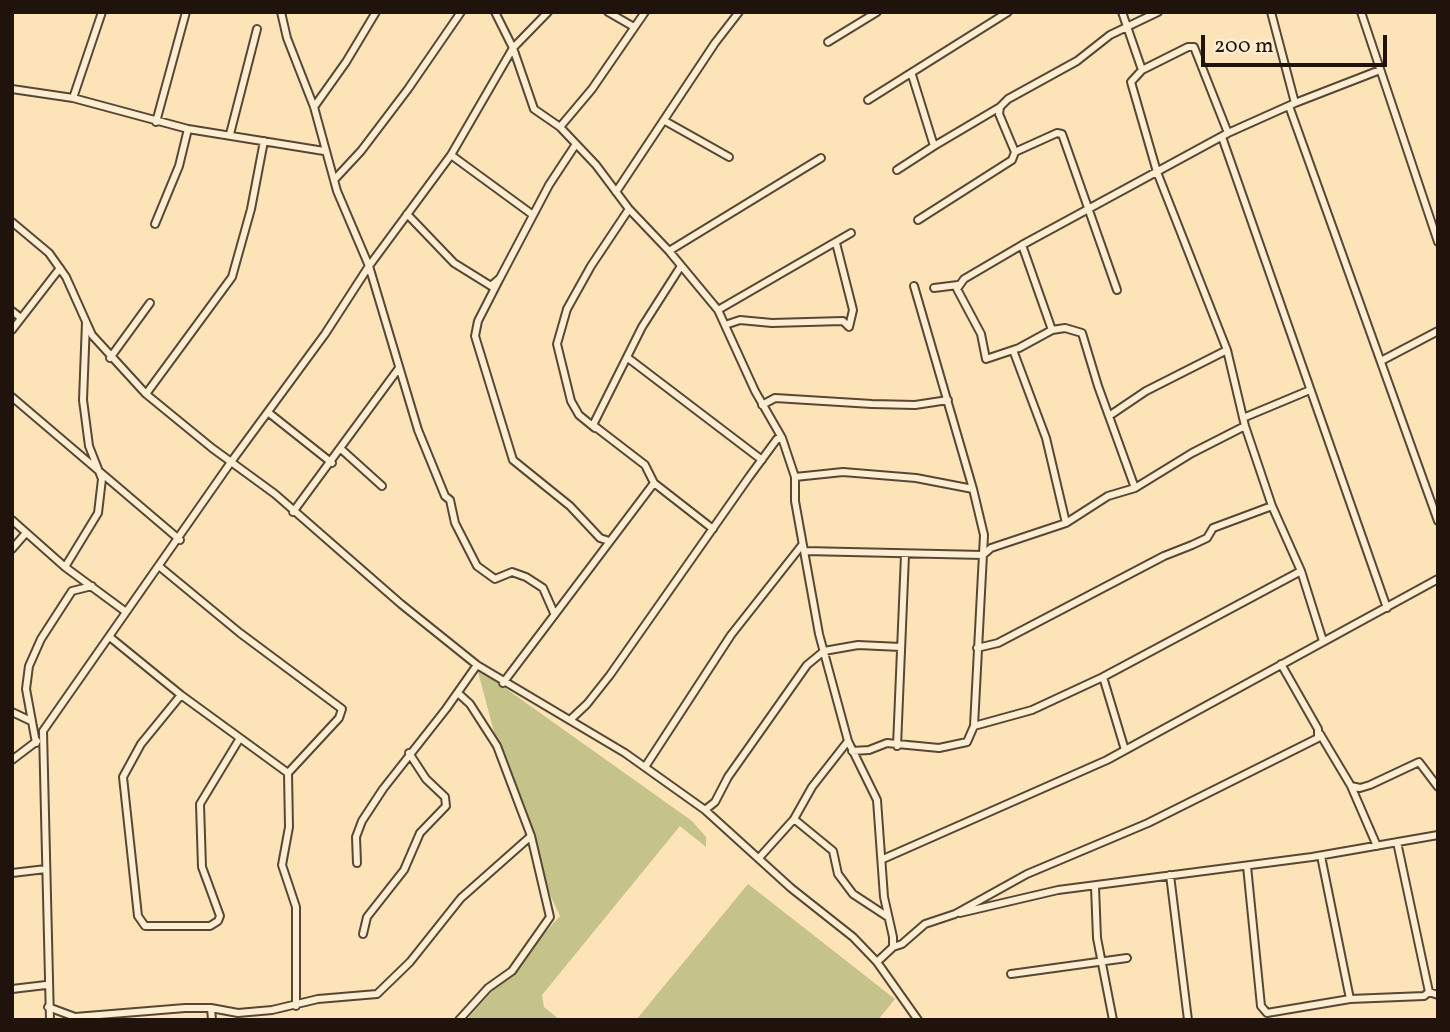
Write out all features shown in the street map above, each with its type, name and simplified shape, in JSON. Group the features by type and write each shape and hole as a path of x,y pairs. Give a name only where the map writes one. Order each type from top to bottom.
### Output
{"street":[{"path":"72,98 102,12"},
{"path":"156,122 186,12"},
{"path":"282,12 287,38 314,107 324,151 369,266 418,430 445,496 450,500 455,523 477,566 495,579 512,572 526,577 543,588 554,613"},
{"path":"314,107 346,62 376,12"},
{"path":"334,180 362,151 461,12"},
{"path":"495,12 513,48 534,109 559,127 576,144 718,310 762,405 782,438 794,477 811,595 824,651 848,741 877,800 884,897 893,947"},
{"path":"12,760 28,745 36,743 369,266 451,155 513,48 548,12"},
{"path":"608,12 634,27"},
{"path":"559,127 592,89 645,12"},
{"path":"616,192 715,43 739,12"},
{"path":"828,42 877,12"},
{"path":"868,100 912,75 1008,12"},
{"path":"1122,12 1142,71"},
{"path":"897,170 1000,107 1032,84 1077,61 1099,42 1157,12"},
{"path":"1271,12 1292,104 1438,521"},
{"path":"1361,12 1438,242"},
{"path":"230,134 257,29"},
{"path":"1323,641 1301,571 1272,506 1245,426 1227,350 1157,172 1131,87 1131,82 1142,71 1188,47 1195,47 1310,390 1387,608"},
{"path":"934,288 958,285 1022,245 1225,135 1292,104 1380,70"},
{"path":"912,75 934,146"},
{"path":"12,89 72,98 188,129 324,151"},
{"path":"918,220 1012,160 1015,152 999,114 1000,107"},
{"path":"665,121 729,157"},
{"path":"156,224 179,166 188,129"},
{"path":"1015,152 1057,133 1062,134 1117,290"},
{"path":"146,394 232,277 251,209 264,141"},
{"path":"576,144 533,215 500,278 478,321 475,337 513,460 570,506 600,538 609,541"},
{"path":"451,155 533,215"},
{"path":"669,251 821,158"},
{"path":"629,209 591,266 567,309 557,344 571,401 579,415 645,465 654,483 713,529"},
{"path":"407,214 454,263 487,285 491,286 500,278"},
{"path":"12,222 49,253 60,268 92,335 110,358 146,394 275,494 293,512 477,665 645,767 705,810 792,888 853,937 877,962 918,1020"},
{"path":"718,310 852,233"},
{"path":"726,324 740,320 772,323 843,321 849,327 853,310 836,243"},
{"path":"1022,245 1052,330"},
{"path":"598,430 593,425 660,296 681,266"},
{"path":"12,330 60,268"},
{"path":"958,285 981,334 986,359 1013,350 1052,330 1065,328 1082,332 1135,488"},
{"path":"852,751 869,750 887,743 939,748 967,742 974,726 985,535 914,286"},
{"path":"110,358 150,303"},
{"path":"12,312 21,318"},
{"path":"65,567 97,513 102,479 95,465 83,400 86,321"},
{"path":"1381,361 1438,331"},
{"path":"85,347 92,335"},
{"path":"1013,350 1046,438 1066,523"},
{"path":"1109,416 1146,391 1227,350"},
{"path":"628,358 762,460"},
{"path":"293,512 332,463 399,368"},
{"path":"1243,418 1310,390"},
{"path":"12,397 180,540"},
{"path":"762,405 775,398 915,405 948,400"},
{"path":"268,413 332,463"},
{"path":"804,548 905,555 983,555 991,548 1031,532 1066,523 1108,496 1135,488 1192,453 1245,426"},
{"path":"570,720 587,704 610,674 777,439 782,438"},
{"path":"341,449 382,486"},
{"path":"794,477 843,472 916,478 973,489"},
{"path":"503,683 654,483"},
{"path":"977,648 998,643 1164,556 1207,538 1213,528 1272,506"},
{"path":"12,520 65,567 126,612"},
{"path":"12,549 25,534"},
{"path":"645,767 731,635 804,548"},
{"path":"897,746 905,555"},
{"path":"160,567 240,633 342,709 339,718 288,773 289,827 282,865 296,906 296,1006"},
{"path":"974,726 1032,710 1103,677 1301,571"},
{"path":"883,859 1125,750 1438,579"},
{"path":"36,743 26,689 29,666 41,639 72,591 92,586"},
{"path":"111,638 181,695 288,773"},
{"path":"705,810 715,802 728,777 807,665 824,651 837,646 901,647"},
{"path":"1282,664 1351,786 1377,846"},
{"path":"357,863 356,837 360,825 409,753 477,665"},
{"path":"1103,677 1125,750"},
{"path":"458,693 470,704 497,747 531,836 550,917 512,971 488,988 459,1020"},
{"path":"181,695 141,744 123,777 138,916 145,926 210,926 218,921 220,916 202,867 200,804 240,738"},
{"path":"12,712 33,721"},
{"path":"44,731 46,985 50,1020"},
{"path":"955,914 1027,874 1230,785 1312,742 1320,734"},
{"path":"759,858 794,819 812,787 848,741"},
{"path":"363,934 367,917 404,870 420,833 446,806 445,797 425,779 409,753"},
{"path":"1351,786 1360,788 1370,785 1419,762 1438,787"},
{"path":"794,819 833,851 838,874 853,894 889,918"},
{"path":"877,962 893,947 902,944 925,925 955,914 1058,890 1321,856 1438,835"},
{"path":"48,1007 75,1017 135,1016 211,1008 238,1013 296,1006 317,999 362,997 383,989 461,898 531,836"},
{"path":"1397,842 1429,992"},
{"path":"1321,856 1350,999"},
{"path":"1247,866 1261,1006 1268,1017 1350,999 1424,996 1429,992"},
{"path":"12,873 46,869"},
{"path":"1170,875 1188,1020"},
{"path":"1095,887 1101,962 1113,1020"},
{"path":"1011,974 1127,958"},
{"path":"12,989 46,985"},
{"path":"1429,992 1438,995"},
{"path":"211,1008 212,1020"}],"shaded area":[{"path":"477,668 692,821 706,837 706,847 680,826 542,995 544,1007 560,1020 468,1018 560,916 545,884 522,800 501,758"},
{"path":"748,884 895,999 878,1020 636,1020"}]}
